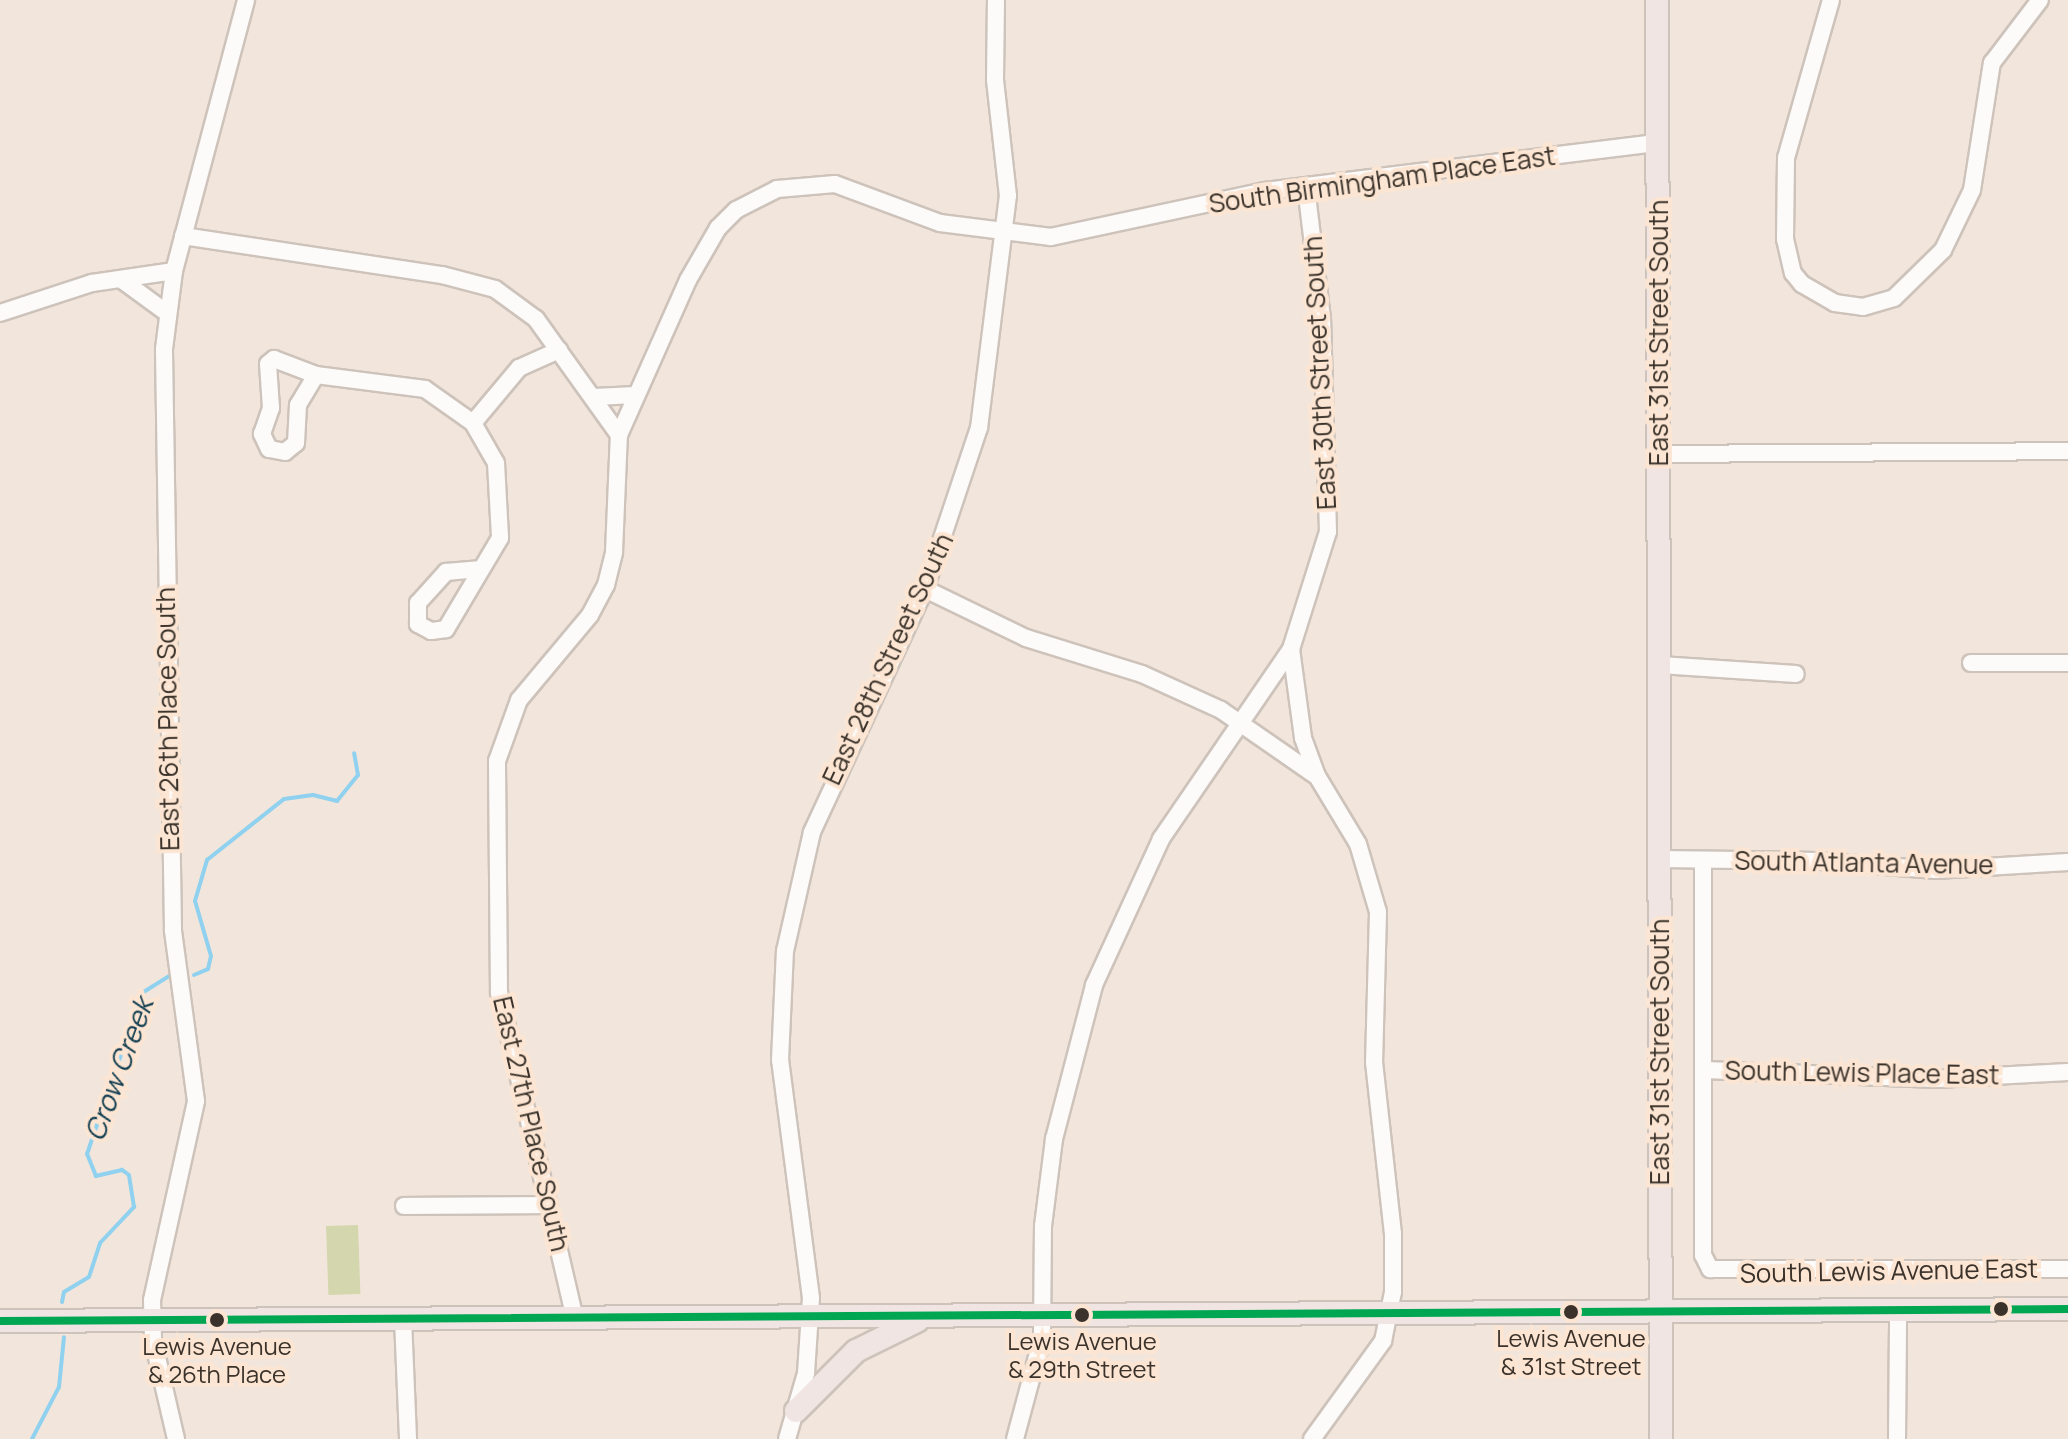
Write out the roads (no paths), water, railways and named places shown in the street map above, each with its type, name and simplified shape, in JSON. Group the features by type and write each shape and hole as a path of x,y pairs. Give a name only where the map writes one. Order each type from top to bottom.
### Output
{"main road":[{"name":"East 31st Street South","path":"1657,0 1661,1439"},
{"name":"South Lewis Avenue East","path":"0,1321 1042,1316 1391,1318 2068,1309"},
{"path":"796,1411 856,1351 925,1317"}],"street":[{"name":"East 26th Place South","path":"176,1439 152,1321 196,1101 175,963 168,806 167,313 174,271 246,0"},
{"name":"East 28th Street South","path":"787,1439 796,1411 810,1318 808,1242 780,1060 790,922 826,794 925,589 979,428 995,326 1000,235 1008,196 995,80 996,0"},
{"path":"1831,0 1786,158 1785,239 1793,273 1802,284 1835,303 1863,307 1894,298 1943,250 1972,190 1992,63 2040,0"},
{"name":"South Birmingham Place East","path":"619,435 703,247 756,198 796,185 835,184 940,223 1000,235 1051,237 1306,186 1658,143"},
{"name":"East 30th Street South","path":"1306,186 1322,319 1328,532 1291,649 1242,721 1317,776"},
{"path":"183,236 442,275 495,289 522,305 559,350 619,435"},
{"path":"0,313 122,280 174,271"},
{"path":"122,280 167,313"},
{"path":"473,423 519,368 559,350"},
{"path":"316,375 298,405 296,443 285,452 269,449 262,434 271,408 268,364 282,359 316,375 425,389 473,423 496,463 502,499 500,538 479,569"},
{"path":"594,397 636,395"},
{"name":"East 27th Place South","path":"575,1319 499,993 496,770 519,700 590,615 612,570 619,435"},
{"path":"1659,454 2068,451"},
{"path":"925,589 1026,638 1142,674 1242,721 1161,839 1094,985 1054,1139 1042,1316 1015,1439"},
{"name":"East 30th Street South","path":"1291,649 1303,738 1317,776 1358,844 1378,912 1374,1062 1393,1234 1391,1318 1383,1341 1312,1439"},
{"path":"1971,663 2068,663"},
{"path":"1660,665 1796,674"},
{"name":"South Atlanta Avenue","path":"1660,859 1936,870 2068,862"},
{"name":"East 31st Street South","path":"1703,860 1703,1255 1710,1269"},
{"name":"South Lewis Place East","path":"1704,1070 1937,1079 2068,1072"},
{"path":"404,1206 549,1205"},
{"name":"South Lewis Avenue East","path":"1710,1269 2068,1269"},
{"path":"1897,1439 1898,1312"},
{"path":"403,1319 408,1439"}],"waterway":[{"name":"Crow Creek","path":"194,975 208,969 211,956 195,901 207,860 284,799 313,795 337,801 358,775 354,753"},
{"name":"Crow Creek","path":"62,1302 64,1292 89,1277 100,1243 134,1207 129,1175 122,1170 96,1176 87,1154 142,993 173,974"},
{"name":"Crow Creek","path":"32,1439 59,1387 64,1337"}],"place":[{"name":"Lewis Avenue & 31st Street","path":"1571,1312"},
{"name":"Lewis Avenue & 29th Street","path":"1082,1315"},
{"name":"Lewis Avenue & 26th Place","path":"217,1320"}]}
